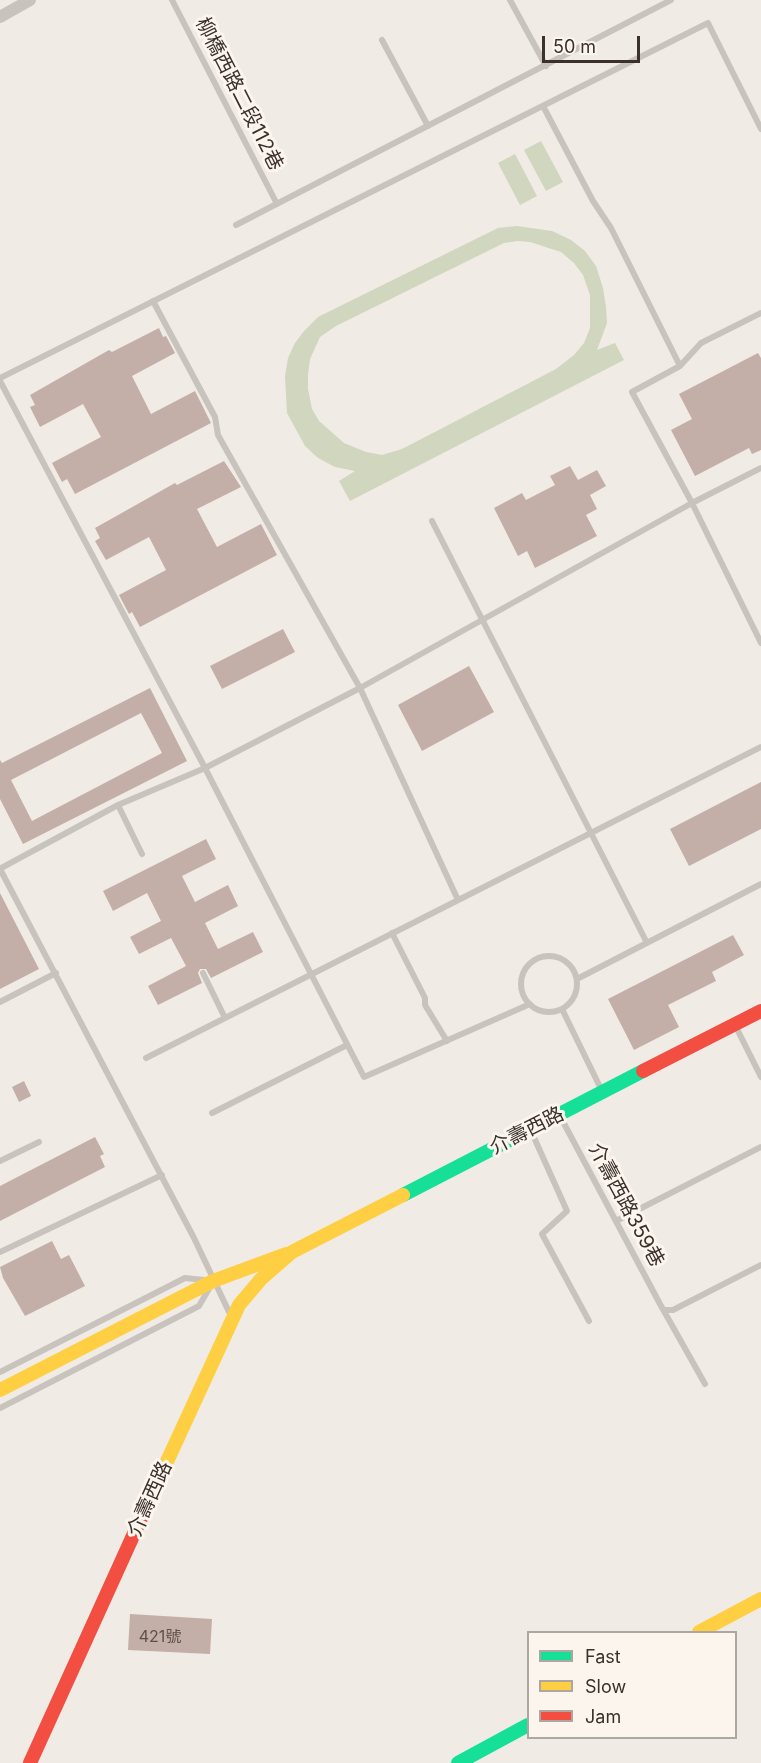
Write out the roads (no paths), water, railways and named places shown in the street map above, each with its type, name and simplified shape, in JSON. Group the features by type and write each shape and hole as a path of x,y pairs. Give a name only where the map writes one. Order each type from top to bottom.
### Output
{"main road":[{"name":"介壽西路","path":"0,1390 213,1281 292,1252 761,1011"},
{"name":"介壽西路","path":"30,1763 232,1317 261,1279 292,1252"},
{"path":"701,1631 761,1599"},
{"path":"458,1763 527,1726"}],"street":[{"path":"0,17 30,0"}],"lane":[{"name":"柳橋西路二段112巷","path":"172,0 277,204"},
{"path":"510,0 546,66"},
{"path":"236,225 671,0"},
{"path":"530,1004 364,1077 205,768 0,379 708,23 761,129"},
{"path":"382,40 428,126"},
{"path":"543,106 592,201 610,228 680,366"},
{"path":"153,301 215,417 218,435 360,688 458,900"},
{"path":"761,313 701,343 680,366 632,392 692,503 761,643"},
{"path":"232,1317 194,1238 1,868 118,805 205,768 360,688 692,503 761,468"},
{"path":"432,522 647,943"},
{"path":"146,1058 761,747"},
{"path":"118,805 142,854"},
{"path":"577,979 761,884"},
{"path":"392,933 425,998 425,1005 447,1041"},
{"path":"540,958 559,958 573,970 577,979 574,996 562,1009 545,1012 530,1004 521,988 526,969 540,958"},
{"path":"0,1002 56,973"},
{"path":"203,973 225,1018"},
{"path":"562,1009 602,1092"},
{"path":"734,1025 761,1077"},
{"path":"212,1113 347,1045"},
{"name":"介壽西路359巷","path":"559,1115 705,1384"},
{"path":"530,1129 567,1210 542,1234 589,1321"},
{"path":"0,1161 39,1142"},
{"path":"616,1221 761,1147"},
{"path":"0,1252 162,1176"},
{"path":"665,1310 673,1310 761,1265"},
{"name":"介壽西路","path":"0,1372 185,1278 213,1281"},
{"path":"0,1408 199,1306 213,1281"},
{"path":"113,1314 128,1343"},
{"path":"47,1348 61,1377"}]}
